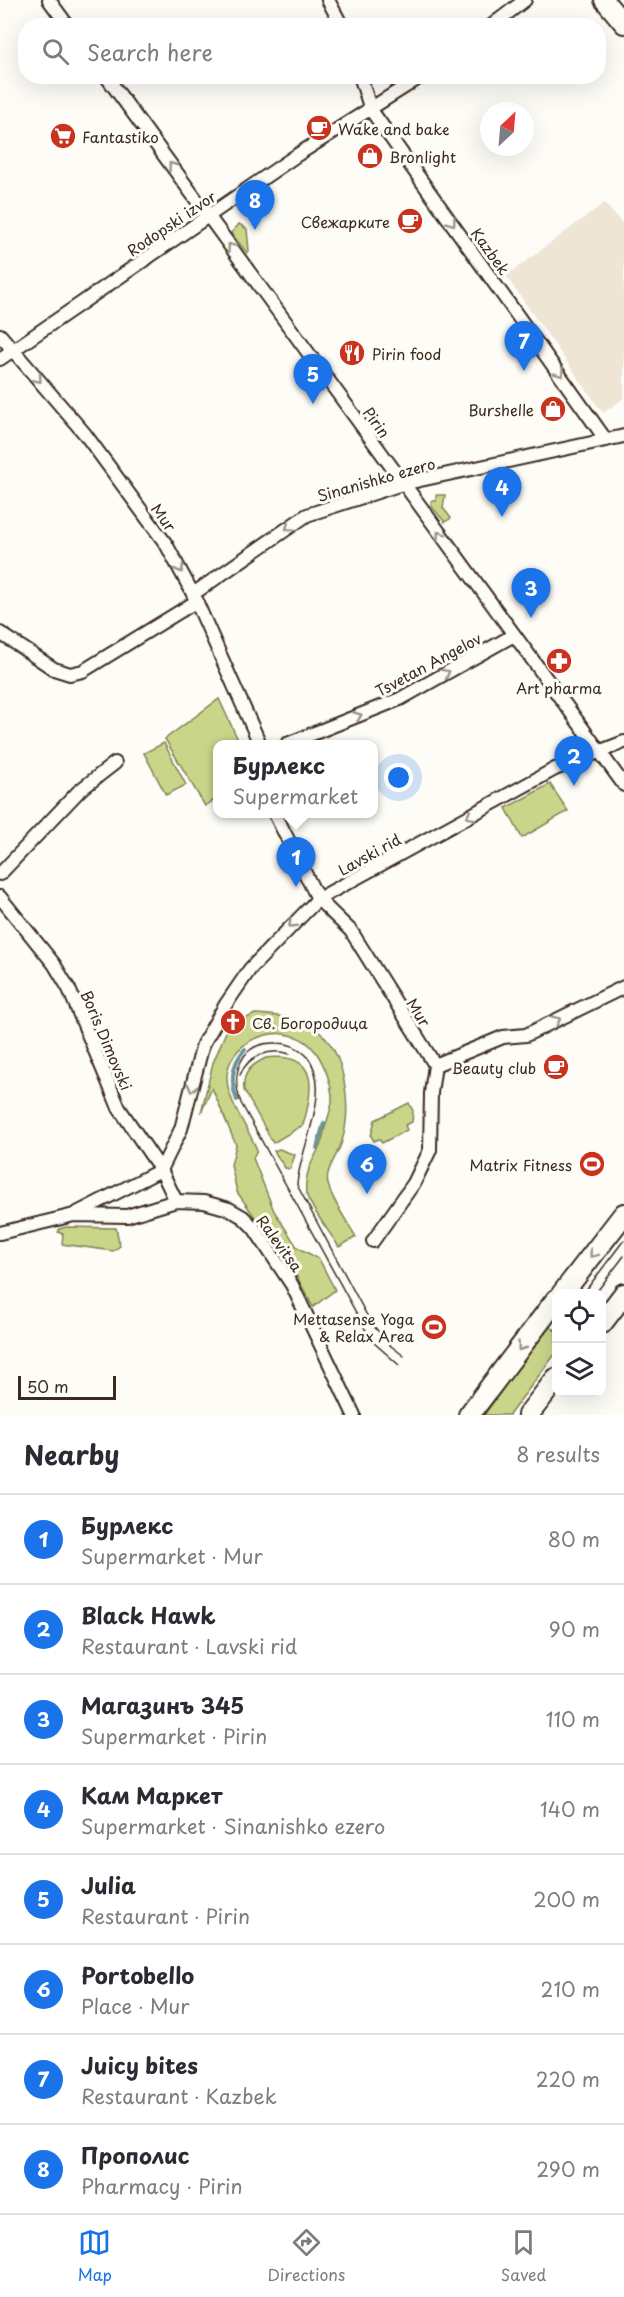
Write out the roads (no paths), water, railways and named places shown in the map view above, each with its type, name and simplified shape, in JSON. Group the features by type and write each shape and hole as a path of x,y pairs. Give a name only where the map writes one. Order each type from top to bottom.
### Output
{"main road":[{"path":"604,0 624,24"},
{"path":"565,1289 624,1214"},
{"path":"606,1318 624,1294"},
{"path":"469,1415 552,1305"},
{"path":"528,1415 552,1384"}],"street":[{"path":"49,0 62,18"},
{"path":"328,0 338,18"},
{"path":"501,18 525,0"},
{"name":"Pirin","path":"112,84 624,785"},
{"name":"Kazbek","path":"363,84 371,110 606,440"},
{"name":"Rodopski izvor","path":"0,359 297,155 410,84"},
{"name":"Mur","path":"0,335 85,434 166,544 195,598 258,740"},
{"name":"Sinanishko ezero","path":"0,633 54,669 70,674 83,671 195,598 307,515 402,484 624,436"},
{"name":"Tsvetan Angelov","path":"297,740 400,699 514,635"},
{"name":"Lavski rid","path":"161,1170 181,1129 203,1044 226,1004 250,969 318,899 555,769 624,742"},
{"path":"0,874 78,791 115,763"},
{"name":"Mur","path":"278,818 318,899 351,931 435,1065"},
{"name":"Boris Dimovski","path":"0,897 54,964 69,989 119,1108 161,1170 176,1201"},
{"path":"373,1241 414,1183 430,1150 431,1093 435,1065 504,1037 526,1035 624,987"},
{"path":"74,1215 161,1170"},
{"name":"Ralevitsa","path":"0,1233 74,1215 127,1216 176,1201 217,1204 243,1217 254,1228 292,1285 354,1415"}],"waterway":[{"path":"237,1100 233,1087 234,1073 237,1061 245,1049"},
{"path":"317,1148 324,1123"}],"tram line":[{"path":"399,1365 373,1342 365,1329 241,1103 238,1092 238,1071 246,1053 254,1047 277,1043 292,1046 306,1055 314,1069 317,1084 316,1101 297,1185 371,1323 391,1346 404,1356"},
{"path":"240,1075 249,1062 261,1055 275,1052 290,1054"},
{"path":"587,1289 624,1240"},
{"path":"599,1289 624,1256"}],"place":[{"name":"Wake and bake","path":"319,128"},
{"name":"Fantastiko","path":"63,136"},
{"name":"Bronlight","path":"370,156"},
{"name":"Свежарките","path":"410,221"},
{"name":"Прополис","path":"255,230"},
{"name":"Pirin food","path":"352,353"},
{"name":"Juicy bites","path":"524,371"},
{"name":"Julia","path":"313,404"},
{"name":"Burshelle","path":"553,409"},
{"name":"Кам Маркет","path":"502,517"},
{"name":"Магазинъ 345","path":"531,618"},
{"name":"Art pharma","path":"559,661"},
{"name":"Black Hawk","path":"574,786"},
{"name":"Бурлекс","path":"296,887"},
{"name":"Св. Богородица","path":"233,1022"},
{"name":"Beauty club","path":"556,1067"},
{"name":"Matrix Fitness","path":"592,1164"},
{"name":"Portobello","path":"367,1194"},
{"name":"Mettasense Yoga & Relax Area","path":"434,1327"}]}
